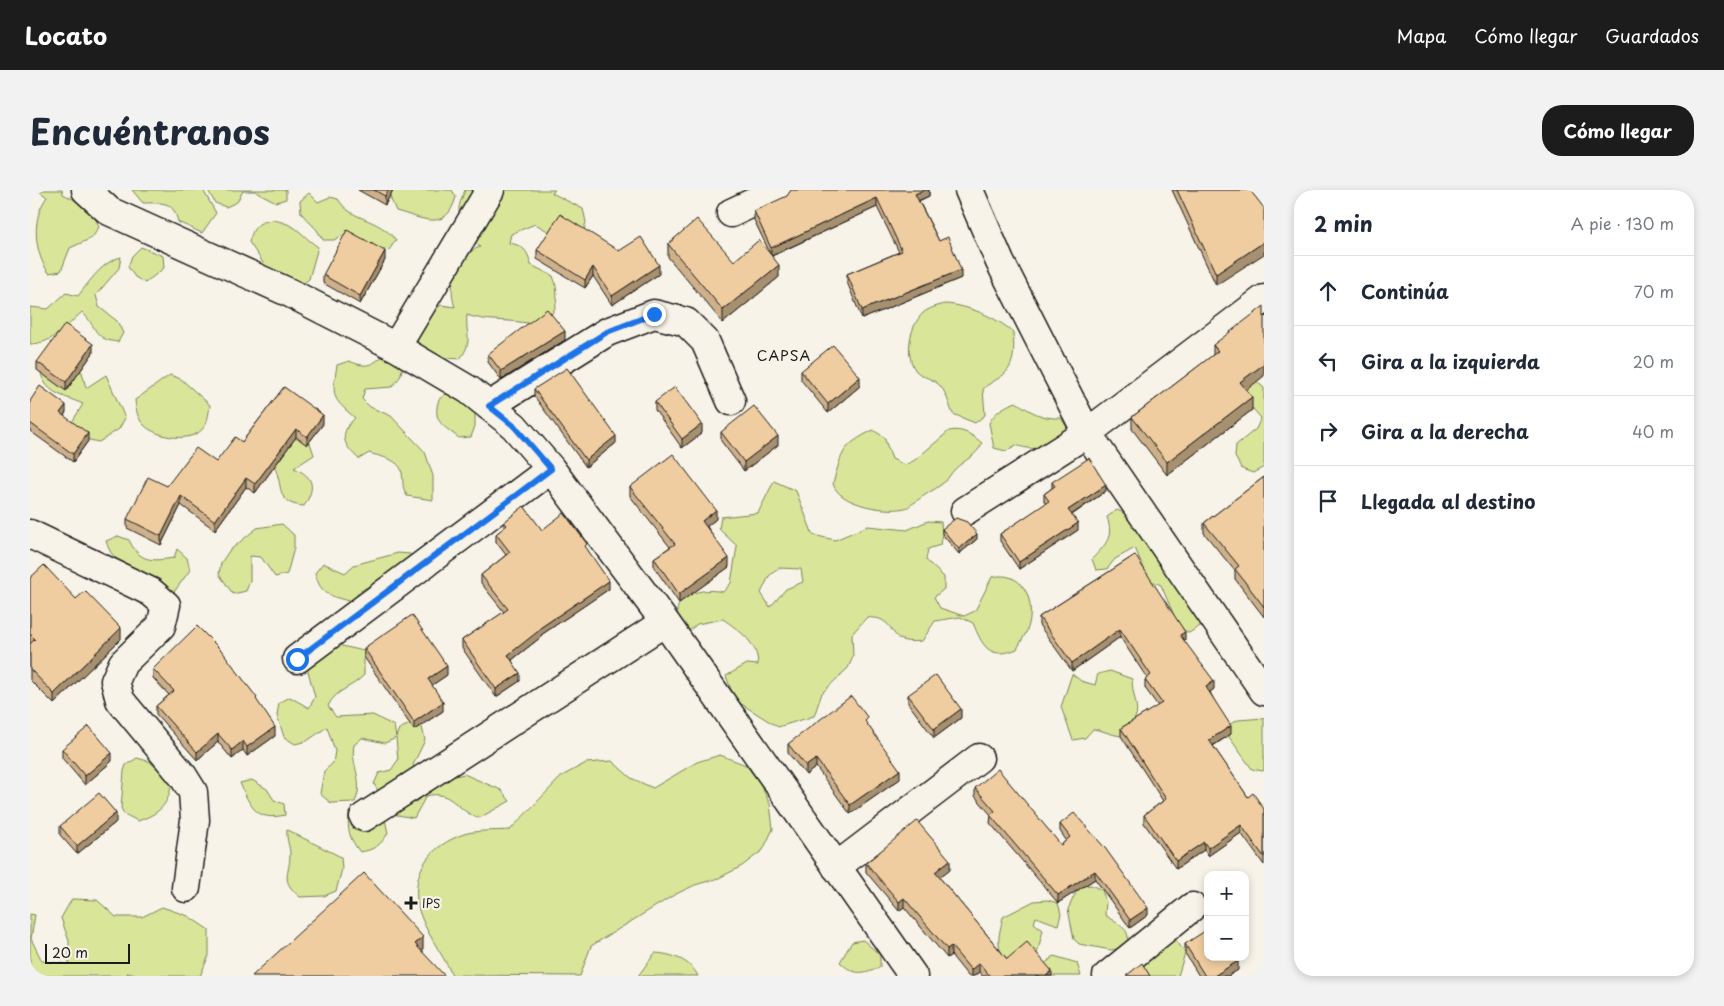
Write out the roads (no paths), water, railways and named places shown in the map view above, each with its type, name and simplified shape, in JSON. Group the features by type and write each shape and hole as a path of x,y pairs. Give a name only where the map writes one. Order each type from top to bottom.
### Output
{"street":[{"path":"86,190 115,201 396,347 469,390 514,426 551,469 665,622 913,976"},
{"path":"396,347 490,190"},
{"path":"731,213 780,190"},
{"path":"969,190 1000,262 1087,433 1264,692"},
{"path":"965,511 1087,433 1264,299"},
{"path":"489,406 607,332 654,314 686,322 705,341 730,401"},
{"path":"297,659 551,469"},
{"path":"30,534 151,592 166,605 161,626 123,662 115,681 120,700 183,776 193,792 195,820 186,888"},
{"path":"364,817 665,622"},
{"path":"836,867 978,758"},
{"path":"1107,976 1192,908"}],"place":[{"name":"IPS","path":"411,903"}],"district":[{"name":"CAPSA","path":"784,355"}]}
